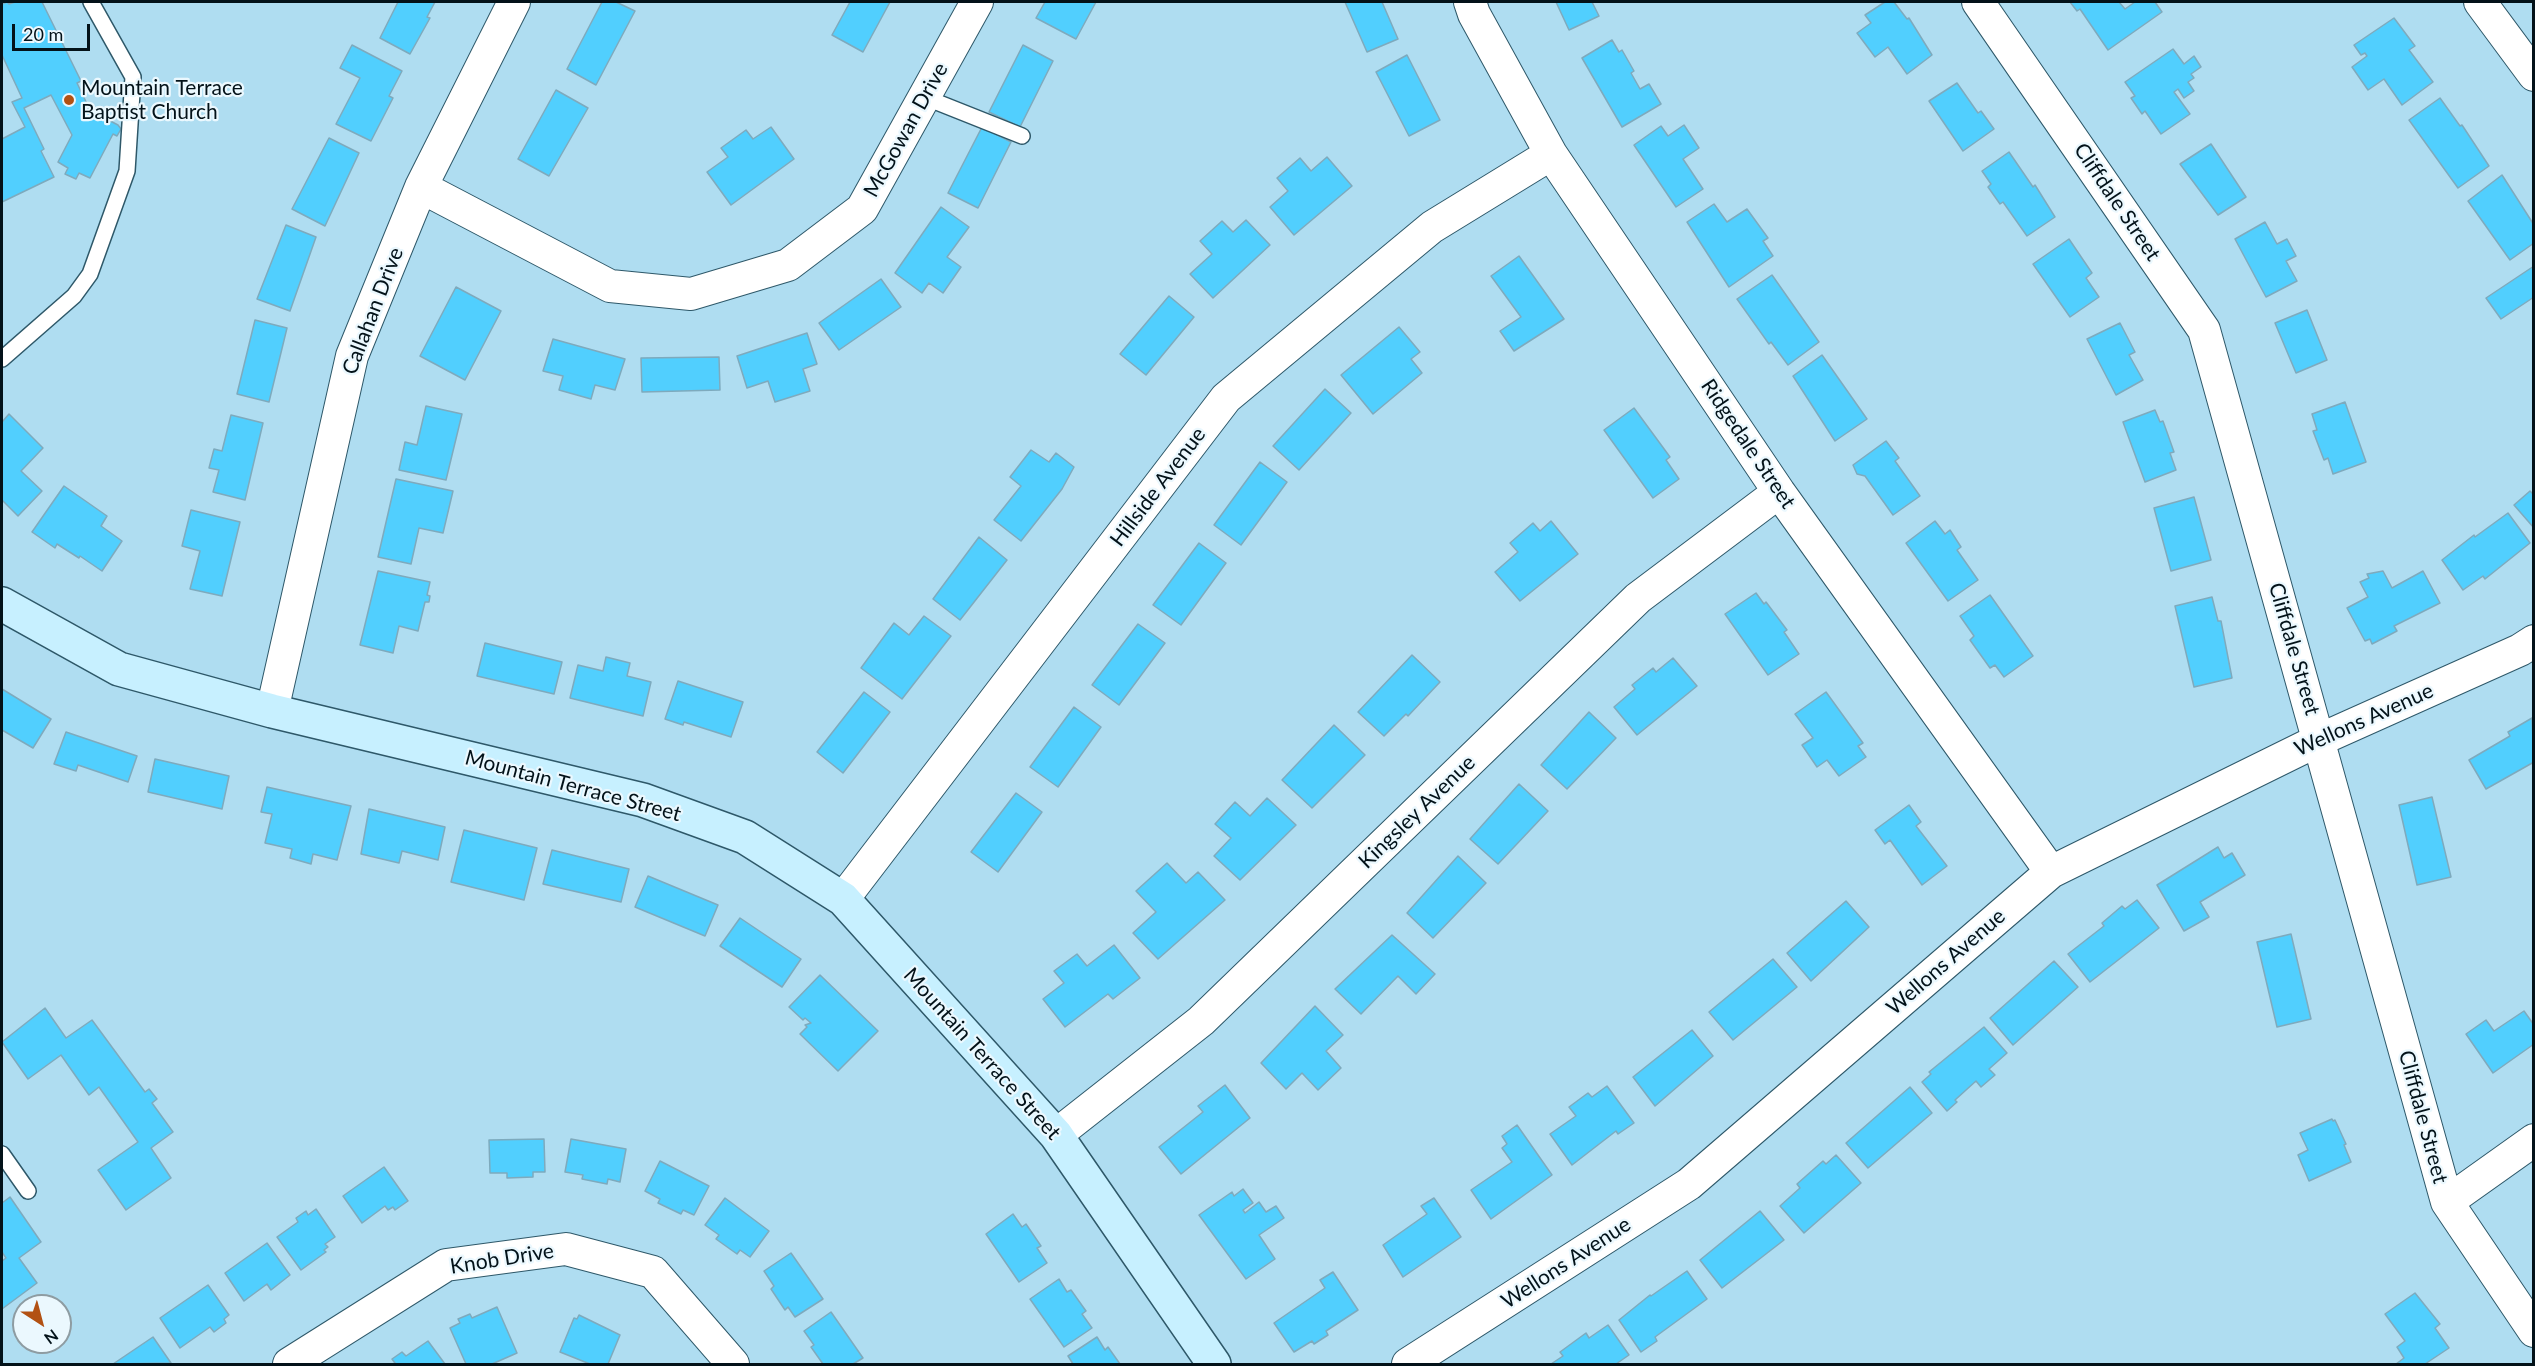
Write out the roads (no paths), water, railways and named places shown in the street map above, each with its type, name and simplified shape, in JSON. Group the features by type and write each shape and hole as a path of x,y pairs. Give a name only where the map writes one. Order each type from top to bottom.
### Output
{"street":[{"name":"Callahan Drive","path":"272,711 352,356 422,188 514,2"},
{"name":"McGowan Drive","path":"422,188 610,286 691,294 788,265 862,208 977,2"},
{"name":"Ridgedale Street","path":"1470,2 1474,14 1551,154 1779,492 2051,872"},
{"name":"Cliffdale Street","path":"1978,2 2204,330 2447,1202 2534,1331"},
{"path":"2480,2 2534,75"},
{"name":"Hillside Avenue","path":"843,899 1226,398 1432,227 1551,154"},
{"name":"Kingsley Avenue","path":"1056,1135 1201,1021 1638,598 1779,492"},
{"name":"Mountain Terrace Street","path":"2,604 119,669 272,711 643,800 745,837 843,899 1056,1135 1214,1365"},
{"name":"Wellons Avenue","path":"1408,1365 1689,1184 2051,872 2319,740 2520,650 2534,641"},
{"path":"2447,1202 2534,1140"},
{"name":"Knob Drive","path":"289,1365 446,1265 566,1249 653,1272 733,1365"}],"lane":[{"path":"2,359 74,296 90,274 127,171 133,77 91,2"},
{"path":"924,97 1022,136"},
{"path":"2,1154 28,1191"}],"place":[{"name":"Mountain Terrace Baptist Church","path":"69,100"}]}
